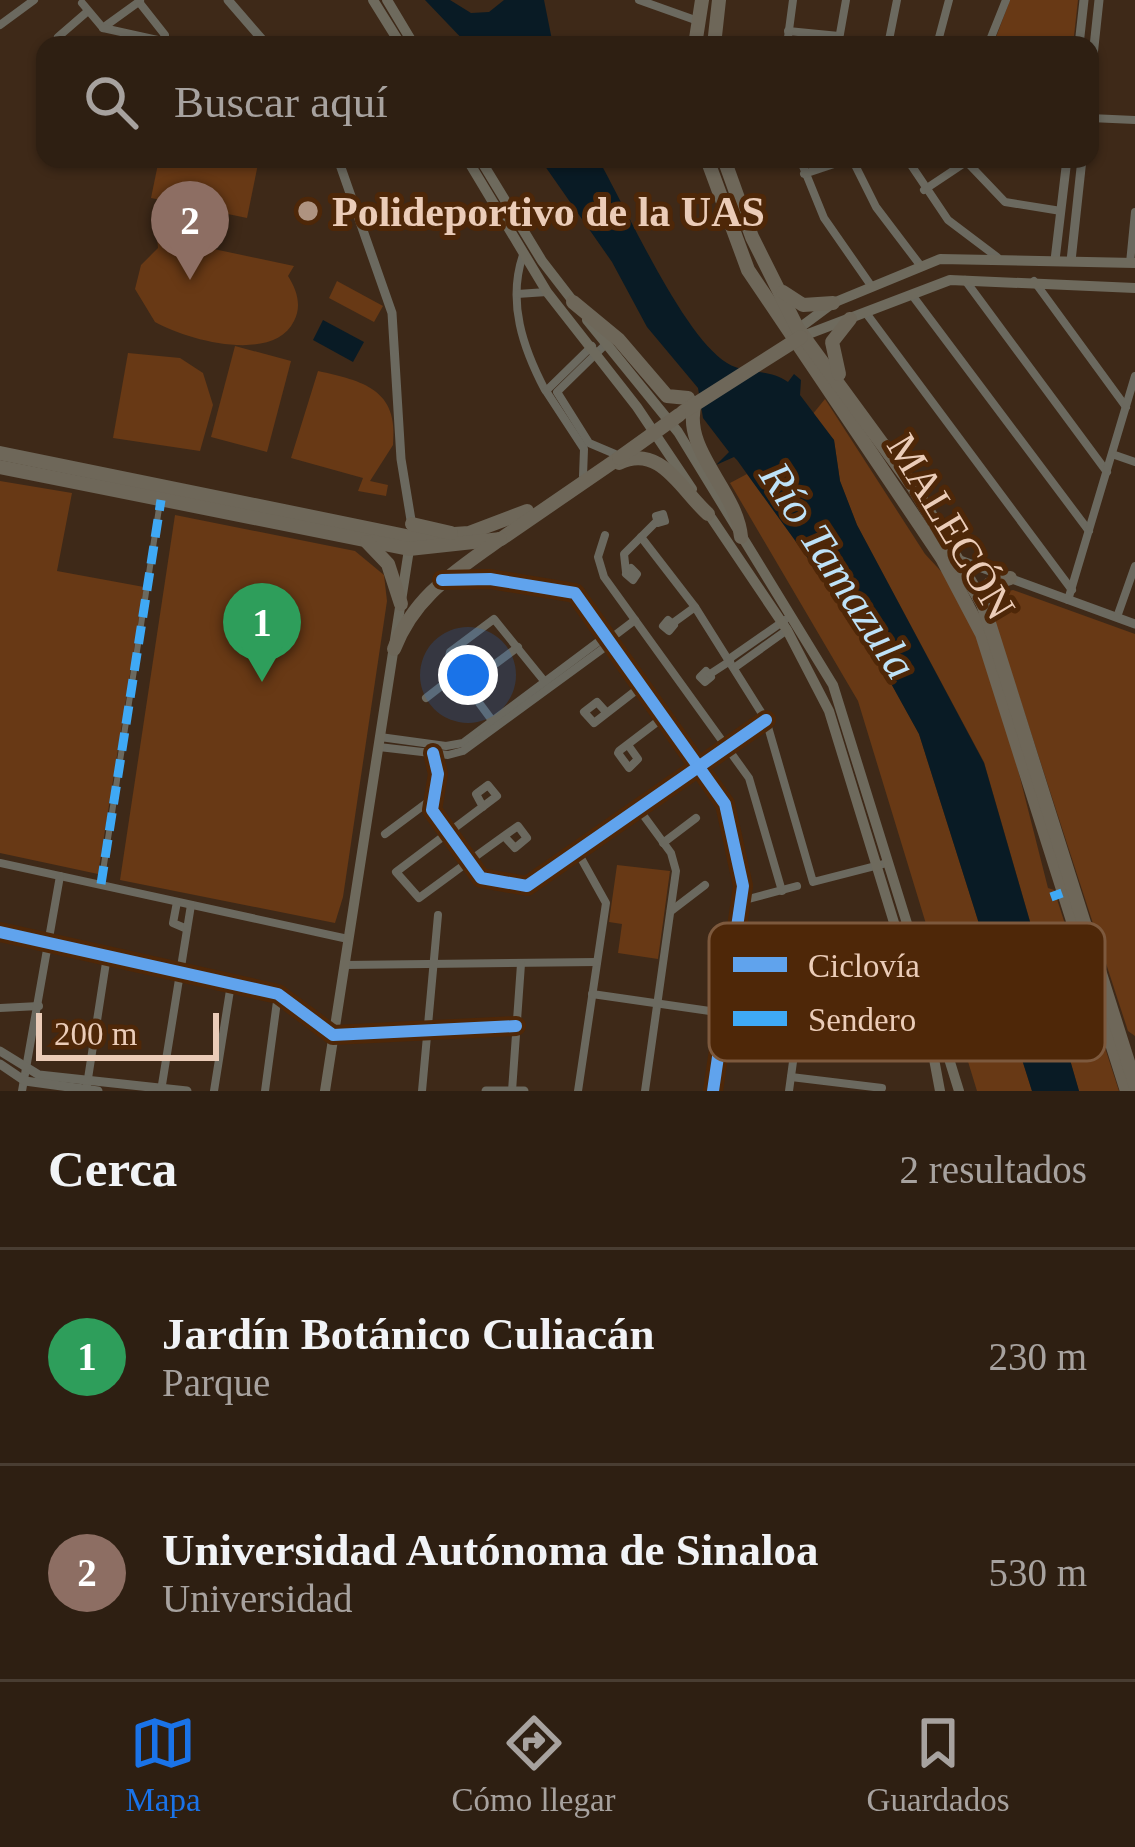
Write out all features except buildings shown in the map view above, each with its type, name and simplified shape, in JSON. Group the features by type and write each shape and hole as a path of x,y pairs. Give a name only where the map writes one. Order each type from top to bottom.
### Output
{"main road":[{"path":"373,0 395,36"},
{"path":"387,0 409,36"},
{"path":"696,36 702,0"},
{"path":"715,36 719,0"},
{"path":"472,168 547,292 594,350 789,623"},
{"path":"486,168 573,302 667,396 692,401"},
{"name":"MALECÓN","path":"710,168 748,270 796,334 814,370 943,557 991,658 1057,895 1070,923"},
{"path":"727,168 796,334 843,384 961,561 983,604 1085,923"},
{"path":"0,467 367,542 456,535 515,517 796,334 833,303 920,265 954,257 1132,263"},
{"path":"796,334 964,278 1135,288"},
{"path":"782,291 803,305 833,303"},
{"path":"843,384 832,342 858,316"},
{"path":"609,340 678,432 841,704 897,923"},
{"path":"776,346 814,370"},
{"path":"692,401 692,430 731,503 741,537"},
{"path":"0,452 411,536 502,538"},
{"path":"601,472 617,454"},
{"path":"394,649 414,608 442,580 601,472 632,457 648,457 708,514"},
{"path":"325,1091 411,536"},
{"path":"367,542 388,564 401,604"},
{"path":"983,604 990,584 1010,578"},
{"path":"881,864 908,923"},
{"path":"1105,986 1135,1084"},
{"name":"MALECÓN","path":"1105,1001 1122,1039 1127,1091"},
{"path":"950,1061 958,1091"},
{"path":"939,1087 948,1078 958,1091"}],"street":[{"path":"0,25 34,0"},
{"path":"228,0 259,36"},
{"path":"639,0 698,21"},
{"path":"788,36 793,0"},
{"path":"840,36 846,0"},
{"path":"889,36 897,0"},
{"path":"937,36 950,0"},
{"path":"992,36 1006,0"},
{"path":"1080,36 1084,0"},
{"path":"1095,36 1099,0"},
{"path":"103,28 137,1 163,36"},
{"path":"59,36 85,7 103,28 132,36"},
{"path":"788,31 814,36"},
{"path":"1099,119 1135,121"},
{"path":"341,168 392,313 411,536"},
{"path":"802,168 824,218 872,287"},
{"path":"804,174 822,168"},
{"path":"855,168 876,207 920,265"},
{"path":"912,168 948,220 997,257"},
{"path":"924,190 955,168"},
{"path":"972,168 1005,202 1061,212"},
{"path":"1055,260 1066,168"},
{"path":"1071,260 1081,168"},
{"path":"1132,263 1135,212"},
{"path":"524,254 517,294 522,341 546,391 584,448 583,476"},
{"path":"964,278 1107,472"},
{"path":"1033,280 1126,406"},
{"path":"517,294 547,292"},
{"path":"911,294 1089,531"},
{"path":"858,316 1070,595"},
{"path":"546,391 609,340"},
{"path":"594,350 557,392 589,443 617,454"},
{"path":"1070,595 1135,376"},
{"path":"1112,454 1135,462"},
{"path":"101,884 160,500"},
{"path":"626,572 622,557 656,522"},
{"path":"604,535 601,570 754,786 782,891"},
{"path":"641,537 695,607 766,720 813,882 881,864"},
{"path":"479,556 479,570 490,579"},
{"path":"943,557 1070,595 1135,624"},
{"path":"1117,617 1135,566"},
{"path":"442,580 490,579 571,592 644,684 725,804 742,875 738,923"},
{"path":"674,623 695,607"},
{"path":"495,724 447,655 491,619 547,684"},
{"path":"438,774 495,724 635,620"},
{"path":"710,674 789,623"},
{"path":"467,685 518,646"},
{"path":"426,698 458,673"},
{"path":"607,713 597,702 584,712 594,723 607,713 644,684"},
{"path":"628,745 637,762 626,767 617,754 628,745 666,715"},
{"path":"433,753 438,774 433,814 446,833 488,882 527,886 725,743 766,720"},
{"path":"379,742 452,746 495,724"},
{"path":"379,742 433,753 460,753"},
{"path":"385,833 432,798"},
{"path":"483,807 396,872 418,898 467,862 518,826 526,839 517,847 504,836"},
{"path":"638,808 676,866 645,1091"},
{"path":"664,843 696,818"},
{"path":"577,851 606,903 578,1091"},
{"path":"0,863 348,939"},
{"path":"25,1082 60,876"},
{"path":"670,912 705,885"},
{"path":"741,901 797,886"},
{"path":"177,902 173,923 187,929"},
{"path":"161,1090 191,905"},
{"path":"422,1091 438,915"},
{"path":"0,932 278,994 333,1035 516,1026"},
{"path":"87,1087 106,956"},
{"path":"344,965 597,962"},
{"path":"512,1090 521,964"},
{"path":"214,1091 231,984"},
{"path":"265,1091 278,994"},
{"path":"592,994 709,1012"},
{"path":"0,1008 39,1006"},
{"path":"0,1051 25,1082"},
{"path":"713,1091 718,1061"},
{"path":"789,1091 793,1061"},
{"path":"0,1064 25,1082 187,1091"},
{"path":"791,1077 882,1088"},
{"path":"87,1087 98,1091"},
{"path":"486,1091 524,1091"}],"shaded area":[{"path":"1010,0 1078,0 1074,36 996,36"},
{"path":"157,168 257,168 247,218 151,198"},
{"path":"157,237 294,266 288,276 297,298 294,321 268,342 249,345 208,341 155,322 135,289 141,265 158,248"},
{"path":"337,281 383,306 374,322 329,298"},
{"path":"235,346 291,361 267,452 211,437"},
{"path":"128,353 180,358 203,373 213,405 200,451 113,438"},
{"path":"318,371 363,384 390,411 393,445 370,481 388,485 386,496 358,491 363,478 291,458"},
{"path":"825,399 925,554 950,581 974,630 1015,758 1048,888 1054,890 1065,923 1030,923 984,762 857,525 840,481 834,440 812,415"},
{"path":"747,474 867,640 919,734 979,923 926,923 858,701 730,483"},
{"path":"0,481 72,493 57,571 144,587 98,874 0,853"},
{"path":"175,515 355,551 384,575 387,601 343,897 335,923 120,880"},
{"path":"1013,590 1135,634 1135,1036 1128,1031 1105,960 1105,923 1093,923 992,613 997,594"},
{"path":"617,865 670,871 658,959 618,953 622,924 609,922"},
{"path":"1105,1048 1119,1091 1079,1091 1070,1061 1105,1061"},
{"path":"968,1061 1023,1061 1032,1091 977,1091"}],"water":[{"path":"425,0 450,0 471,13 489,12 504,0 544,0 551,36 459,36"},
{"name":"Río Tamazula","path":"546,168 603,168 656,269 710,348 734,367 788,382 794,374 801,380 800,395 834,440 840,481 857,525 984,763 1030,923 979,923 919,734 867,640 737,460 734,457 716,465 729,452 703,418 698,388 647,327 612,262"},
{"path":"323,320 364,342 353,362 313,340"},
{"path":"1023,1061 1070,1061 1079,1091 1032,1091"}],"marked path":[{"path":"101,884 161,500"},
{"path":"1051,897 1062,893"}],"cycle path":[{"path":"442,580 490,579 575,593 725,804 743,886 738,923"},
{"path":"433,753 438,774 432,810 481,878 527,886 766,720"},
{"path":"0,932 278,994 333,1035 516,1026"},
{"path":"713,1091 717,1061"}],"place":[{"name":"Polideportivo de la UAS","path":"308,211"},
{"name":"Universidad Autónoma de Sinaloa","path":"190,280"},
{"name":"Jardín Botánico Culiacán","path":"262,682"}]}
